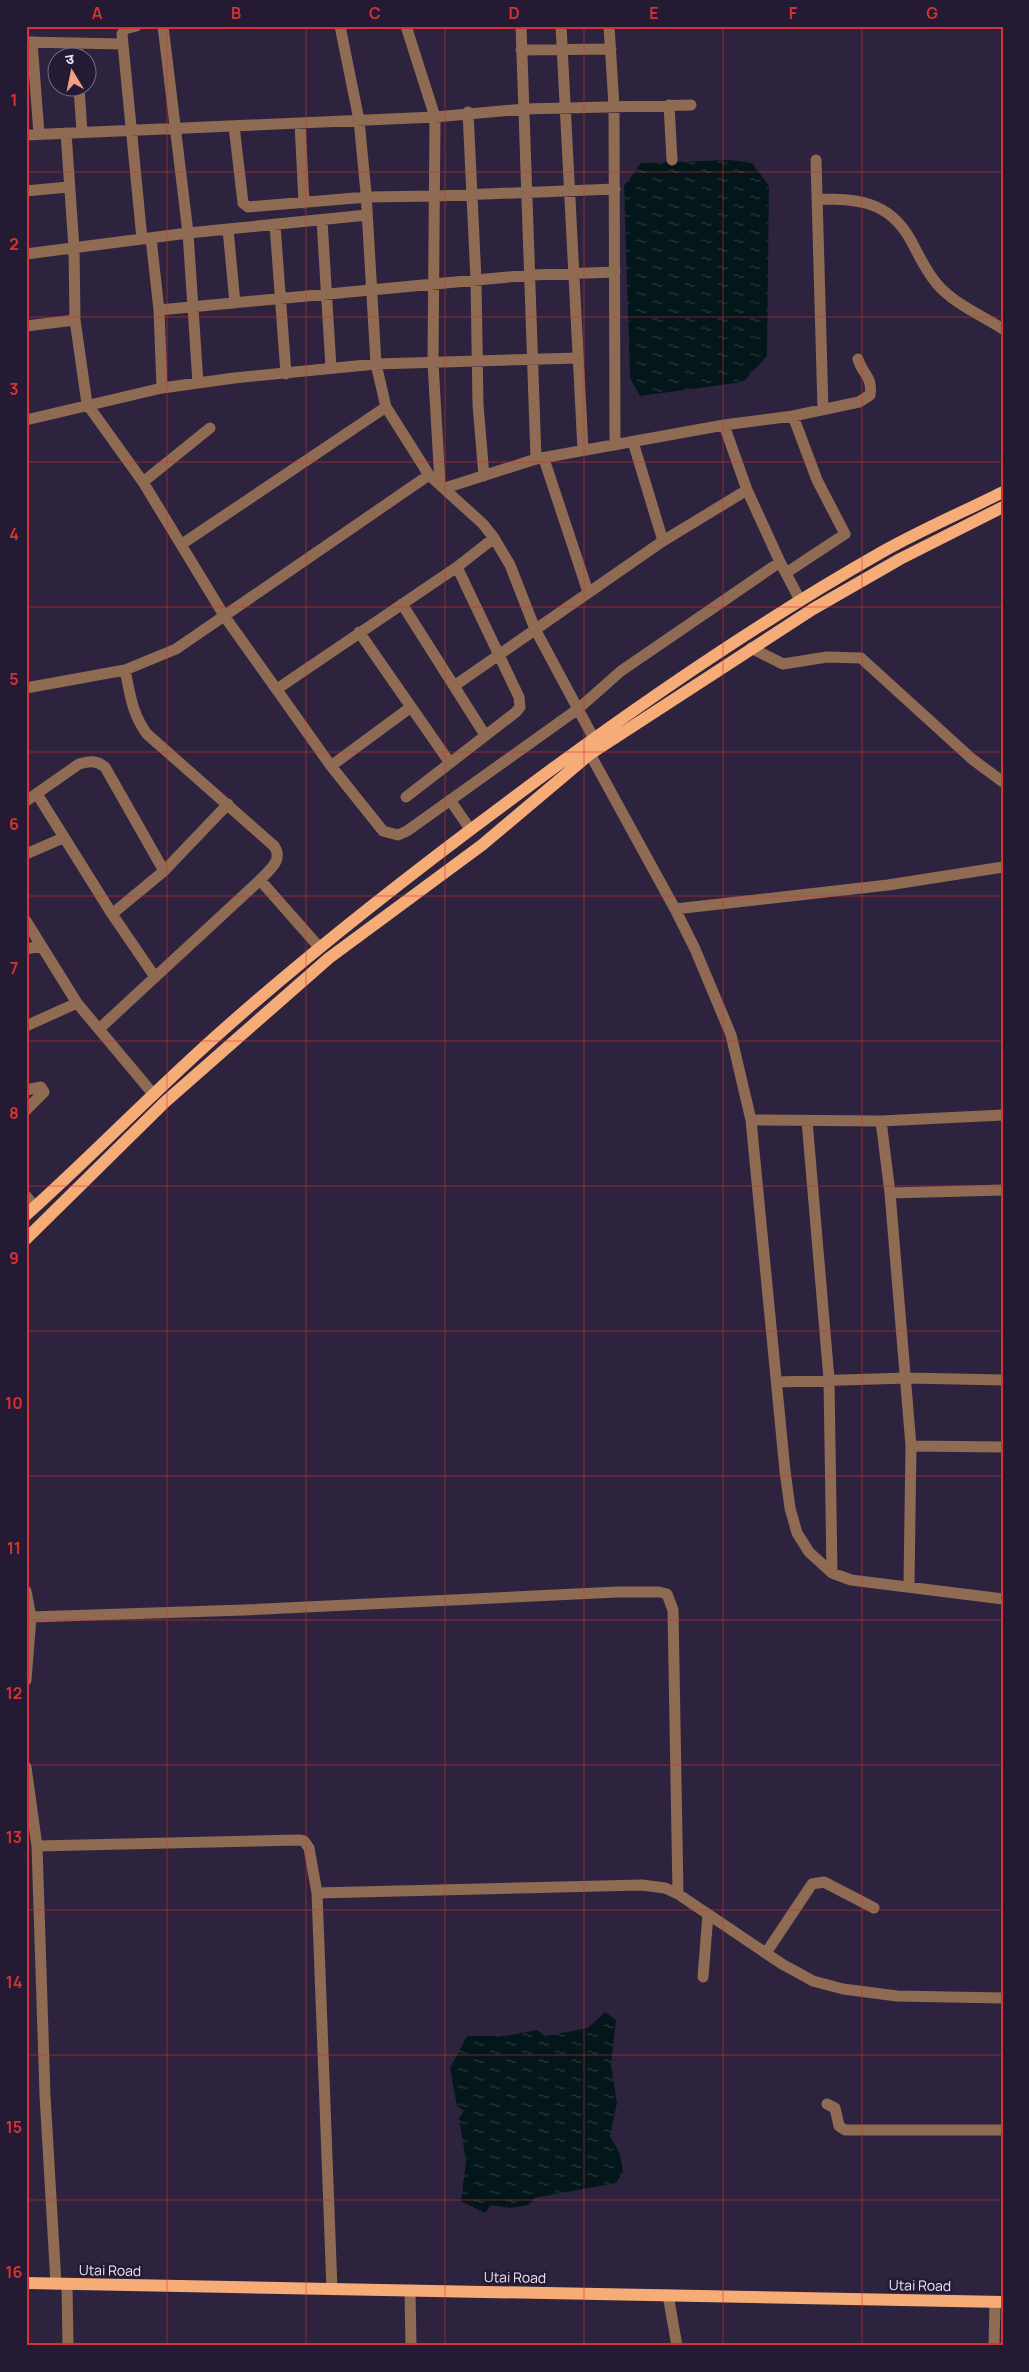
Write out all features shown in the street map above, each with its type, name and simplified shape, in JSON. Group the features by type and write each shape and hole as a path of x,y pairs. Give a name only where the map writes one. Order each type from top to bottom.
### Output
{"main road":[{"path":"31,1211 221,1032 319,947 470,829 594,737 668,685 800,600 885,551 1003,492"},
{"path":"26,1239 165,1102 329,958 482,845 590,754 813,609 900,559 1003,507"},
{"name":"Utai Road","path":"26,2283 999,2302"}],"street":[{"path":"136,26 124,30 122,44 131,130 159,310 162,388"},
{"path":"163,26 188,233 198,383"},
{"path":"340,26 359,120 367,197 376,364 386,407 430,475 483,524 510,564 535,629 594,737 590,754 675,909 695,949 731,1035 751,1120 785,1472 797,1533 808,1552 832,1573 851,1580 1003,1599"},
{"path":"406,26 435,117 436,196 433,363 442,485"},
{"path":"520,26 533,359 540,459 588,592"},
{"path":"561,26 583,450"},
{"path":"609,26 614,106 615,445"},
{"path":"39,134 29,42 122,44"},
{"path":"77,43 77,48"},
{"path":"521,50 611,49"},
{"path":"80,98 82,132"},
{"path":"669,105 672,160"},
{"path":"26,135 435,117 468,112 524,108 691,105"},
{"path":"468,112 476,280 478,405 484,476"},
{"path":"300,123 304,202"},
{"path":"234,126 245,206 367,197 615,189"},
{"path":"66,133 68,187 74,248 75,320 87,404 143,482 225,617 331,766 383,831 398,835 455,808 578,709 621,671 780,562"},
{"path":"816,160 823,409"},
{"path":"26,191 68,187"},
{"path":"818,199 865,201 878,207 897,223 909,237 925,269 938,286 959,303 1003,330"},
{"path":"26,254 188,233 367,215"},
{"path":"322,220 332,368"},
{"path":"275,225 286,374"},
{"path":"228,229 235,303"},
{"path":"159,310 434,286 476,280 615,272"},
{"path":"26,326 75,320"},
{"path":"26,420 87,404 162,388 198,383 376,364 578,358"},
{"path":"442,485 484,476 540,459 583,450 793,416 859,402 870,395 869,378 858,359"},
{"path":"182,544 386,407"},
{"path":"786,573 845,534 817,480 793,416"},
{"path":"724,426 747,490 780,562 800,600"},
{"path":"143,482 210,428"},
{"path":"633,442 663,541"},
{"path":"26,688 128,669 176,648 225,617 430,475"},
{"path":"454,686 663,541 747,490"},
{"path":"277,689 457,567 494,538"},
{"path":"406,797 516,712 520,706 519,697 457,567"},
{"path":"402,604 485,735"},
{"path":"359,632 450,762"},
{"path":"751,648 784,664 827,656 861,658 972,759 1003,782"},
{"path":"99,1029 260,880 276,862 278,851 228,804 147,734 138,722 132,707 128,669"},
{"path":"331,766 411,708"},
{"path":"26,801 79,764 89,761 100,763 105,766 164,871"},
{"path":"37,794 112,914 155,977"},
{"path":"112,914 164,871 228,804"},
{"path":"455,808 470,829"},
{"path":"26,854 63,838"},
{"path":"675,909 888,885 1003,867"},
{"path":"260,880 319,947"},
{"path":"26,921 77,1004 154,1095"},
{"path":"26,949 41,946"},
{"path":"26,1026 77,1004"},
{"path":"26,1090 41,1087 44,1092 26,1110"},
{"path":"751,1120 881,1121 1003,1115"},
{"path":"807,1121 829,1379 832,1573"},
{"path":"881,1121 890,1193 912,1446 909,1586"},
{"path":"890,1193 1003,1190"},
{"path":"26,1196 31,1211"},
{"path":"777,1382 906,1378 1003,1380"},
{"path":"912,1446 1003,1447"},
{"path":"26,1591 31,1617 26,1680"},
{"path":"31,1617 244,1610 617,1592 659,1592 667,1594 673,1610 678,1894"},
{"path":"26,1767 37,1846 45,2095 68,2346"},
{"path":"37,1846 299,1840 304,1841 309,1848 317,1893 332,2289"},
{"path":"766,1953 812,1884 816,1882 824,1882 874,1908"},
{"path":"317,1893 642,1885 665,1888 678,1894 766,1953 813,1981 843,1989 897,1996 1003,1998"},
{"path":"703,1977 708,1914"},
{"path":"827,2104 835,2108 839,2126 845,2130 1003,2130"},
{"path":"410,2290 411,2346"},
{"path":"668,2295 677,2346"},
{"path":"994,2346 999,2302"}],"water":[{"path":"730,160 752,163 769,186 767,356 743,382 640,396 630,378 624,186 641,163"},
{"path":"605,2012 616,2020 611,2065 617,2103 610,2136 620,2154 623,2172 616,2183 534,2198 529,2205 510,2208 491,2205 485,2213 461,2201 466,2161 459,2118 464,2111 457,2106 450,2068 467,2036 506,2036 537,2030 545,2036 588,2028"}]}
